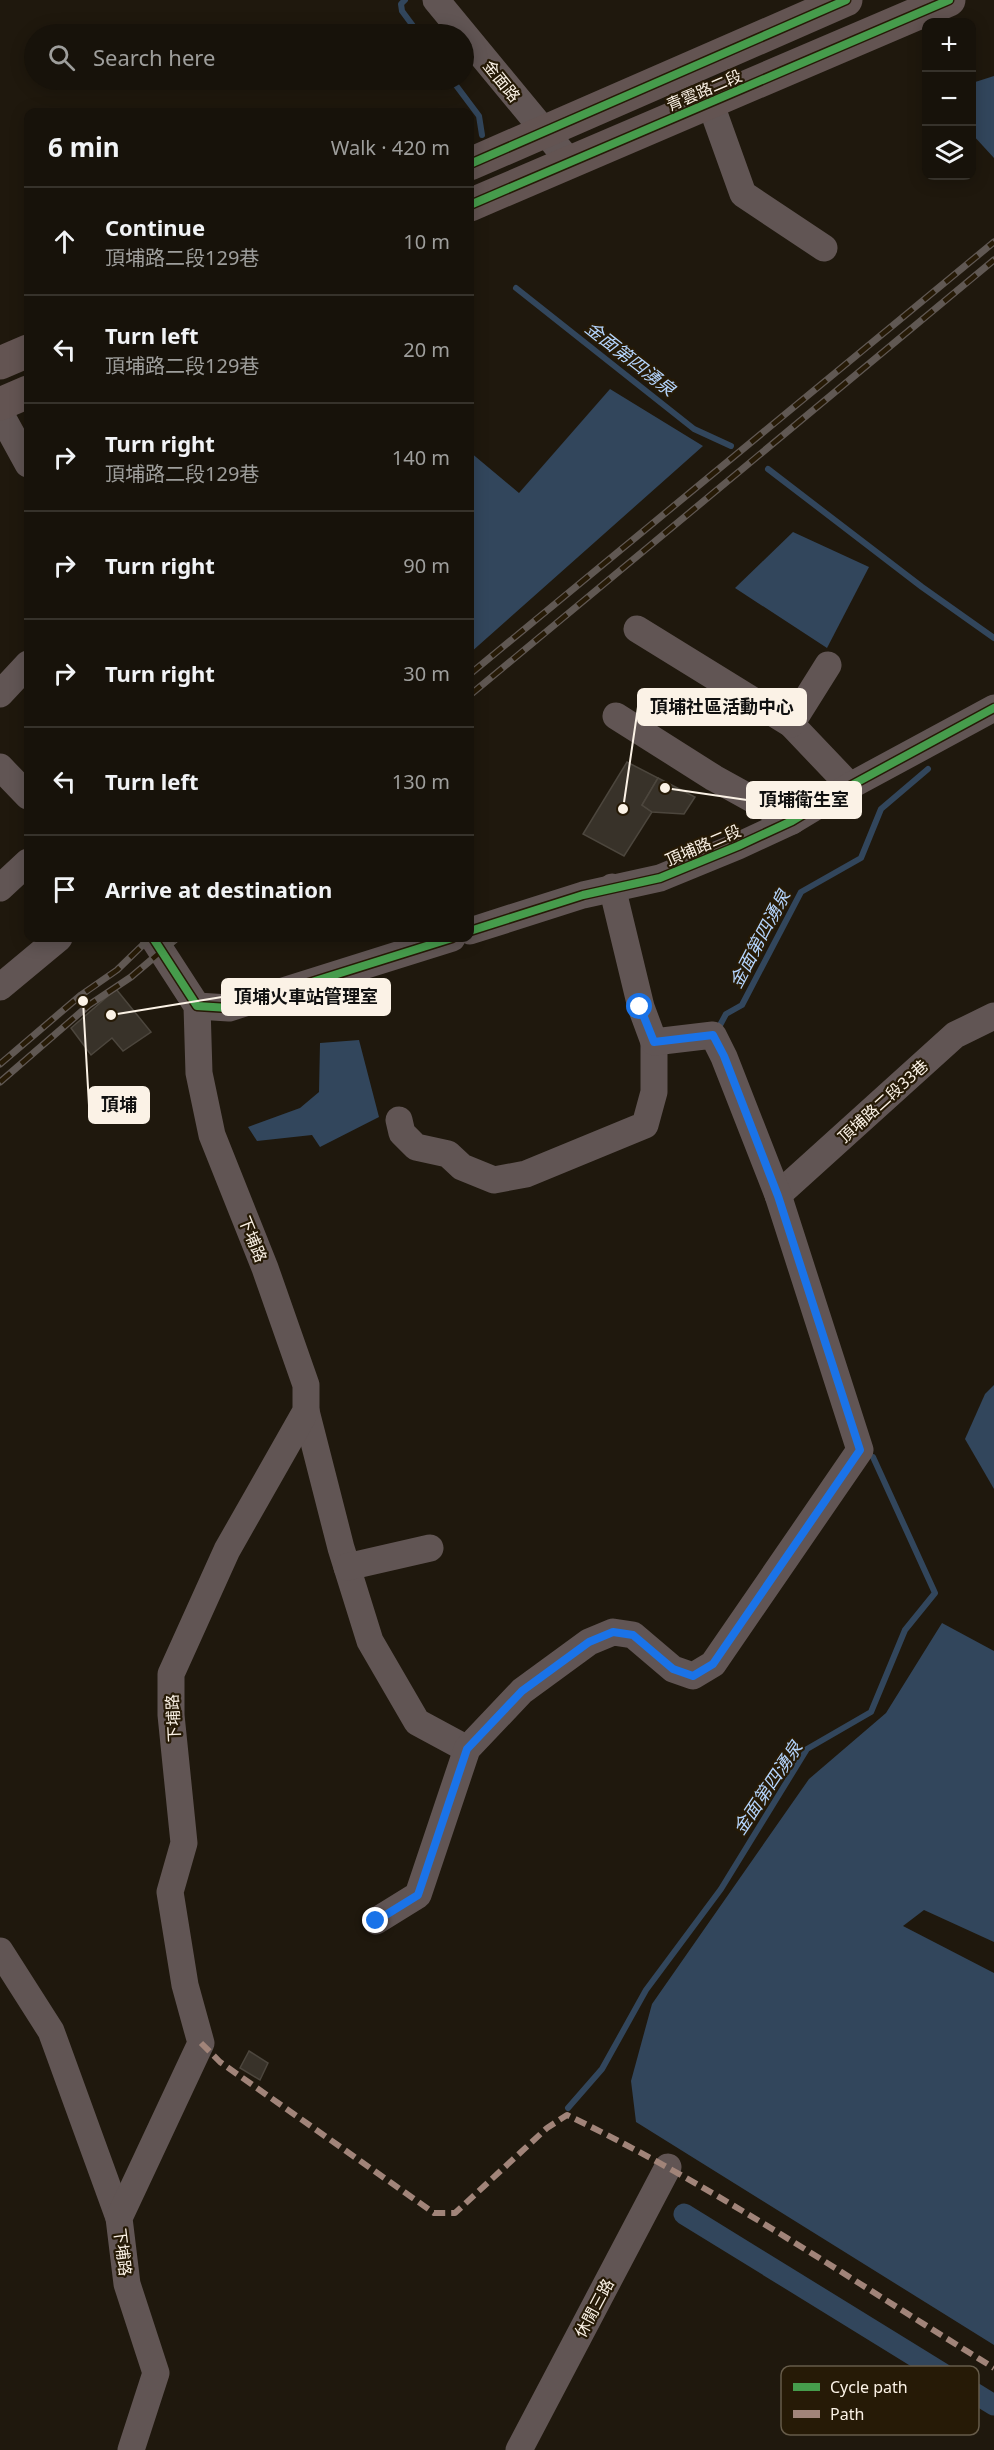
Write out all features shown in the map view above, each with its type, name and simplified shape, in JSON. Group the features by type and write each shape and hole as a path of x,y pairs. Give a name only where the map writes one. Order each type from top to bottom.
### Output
{"main road":[{"name":"青雲路二段","path":"474,162 846,0"},
{"name":"青雲路二段","path":"474,203 948,0"},
{"path":"0,363 24,353"},
{"path":"0,404 24,394"}],"street":[{"name":"金面路","path":"436,0 456,24"},
{"name":"金面路","path":"474,46 569,161"},
{"path":"710,102 743,194 824,248"},
{"path":"0,413 24,457"},
{"path":"638,628 791,724 850,786"},
{"path":"791,724 828,665"},
{"path":"0,694 24,668"},
{"name":"頂埔路二段","path":"474,930 612,887 660,878 792,821 850,786 994,708"},
{"path":"616,717 714,778 792,821"},
{"path":"0,767 24,792"},
{"path":"0,888 24,866"},
{"path":"399,1120 402,1133 416,1147 448,1154 462,1167 494,1180 526,1174 645,1125 654,1092 654,1042 640,1007 626,936 612,887"},
{"path":"0,987 54,942"},
{"path":"156,942 197,1006 229,1008 439,942"},
{"name":"下埔路","path":"132,2450 156,2373 127,2284 119,2218 201,2043 185,1985 170,1892 184,1843 171,1715 171,1674 227,1550 306,1412 306,1385 265,1268 212,1135 199,1073 197,1006"},
{"name":"頂埔路二段33巷","path":"778,1196 955,1035 994,1016"},
{"path":"376,1921 418,1895 467,1749 522,1691 589,1642 613,1632 633,1635 673,1669 693,1676 713,1664 860,1450 778,1196 713,1035 654,1042"},
{"path":"306,1412 347,1567 370,1641 417,1722 467,1749"},
{"path":"347,1567 430,1548"},
{"path":"0,1951 51,2031 119,2218"},
{"name":"休閒三路","path":"519,2450 668,2167"}],"water":[{"path":"994,76 994,158 976,138 976,82"},
{"path":"610,389 703,446 474,649 474,455 519,493"},
{"path":"793,532 869,567 827,648 735,588"},
{"path":"359,1040 379,1117 320,1147 312,1135 257,1141 248,1127 300,1108 319,1092 320,1043"},
{"path":"994,1385 994,1489 965,1439 985,1394"},
{"path":"942,1623 994,1651 994,1942 924,1910 903,1926 994,1973 994,2345 636,2122 631,2081 652,2004 809,1779 886,1713"}],"building":[{"path":"627,762 658,778 642,805 652,812 624,856 583,834"},
{"path":"658,778 695,797 684,814 652,812 642,805"},
{"path":"116,989 151,1032 123,1051 112,1038 91,1055 71,1028"},
{"path":"249,2051 268,2063 260,2080 240,2068"}],"waterway":[{"name":"金面第四湧泉","path":"405,0 401,4 402,11 412,24"},
{"name":"金面第四湧泉","path":"460,90 473,108"},
{"name":"金面第四湧泉","path":"474,109 479,116 482,135"},
{"name":"金面第四湧泉","path":"516,288 694,429 731,446"},
{"name":"金面第四湧泉","path":"768,469 922,587 994,638"},
{"name":"金面第四湧泉","path":"719,1027 726,1014 742,1005 801,892 861,858 881,809 928,769"},
{"name":"金面第四湧泉","path":"568,2108 602,2069 646,1990 721,1889 807,1749 871,1712 905,1630 935,1593 873,1457"},
{"path":"684,2214 931,2366"},
{"path":"979,2396 994,2405"}],"railway":[{"path":"474,671 994,242"},
{"path":"474,692 994,260"},
{"path":"0,1064 81,995 117,970 146,942"},
{"path":"0,1082 89,1005 131,977 172,942"}],"marked path":[{"path":"201,2043 220,2062 434,2213 455,2213 547,2128 567,2115 677,2173 730,2204 994,2368"}],"cycle path":[{"path":"474,162 846,0"},
{"path":"474,203 949,0"},
{"path":"474,930 583,895 660,878 738,846 792,821 850,786 994,708"},
{"path":"156,942 197,1006 229,1008 439,942"}],"place":[{"name":"頂埔衛生室","path":"665,788"},
{"name":"頂埔社區活動中心","path":"623,809"},
{"name":"頂埔","path":"83,1001"},
{"name":"頂埔火車站管理室","path":"111,1015"}],"route":[{"path":"376,1921 418,1895 467,1749 522,1691 589,1642 613,1632 633,1635 673,1669 693,1676 713,1664 860,1450 778,1196 724,1056 713,1035 654,1042 640,1007"}]}
